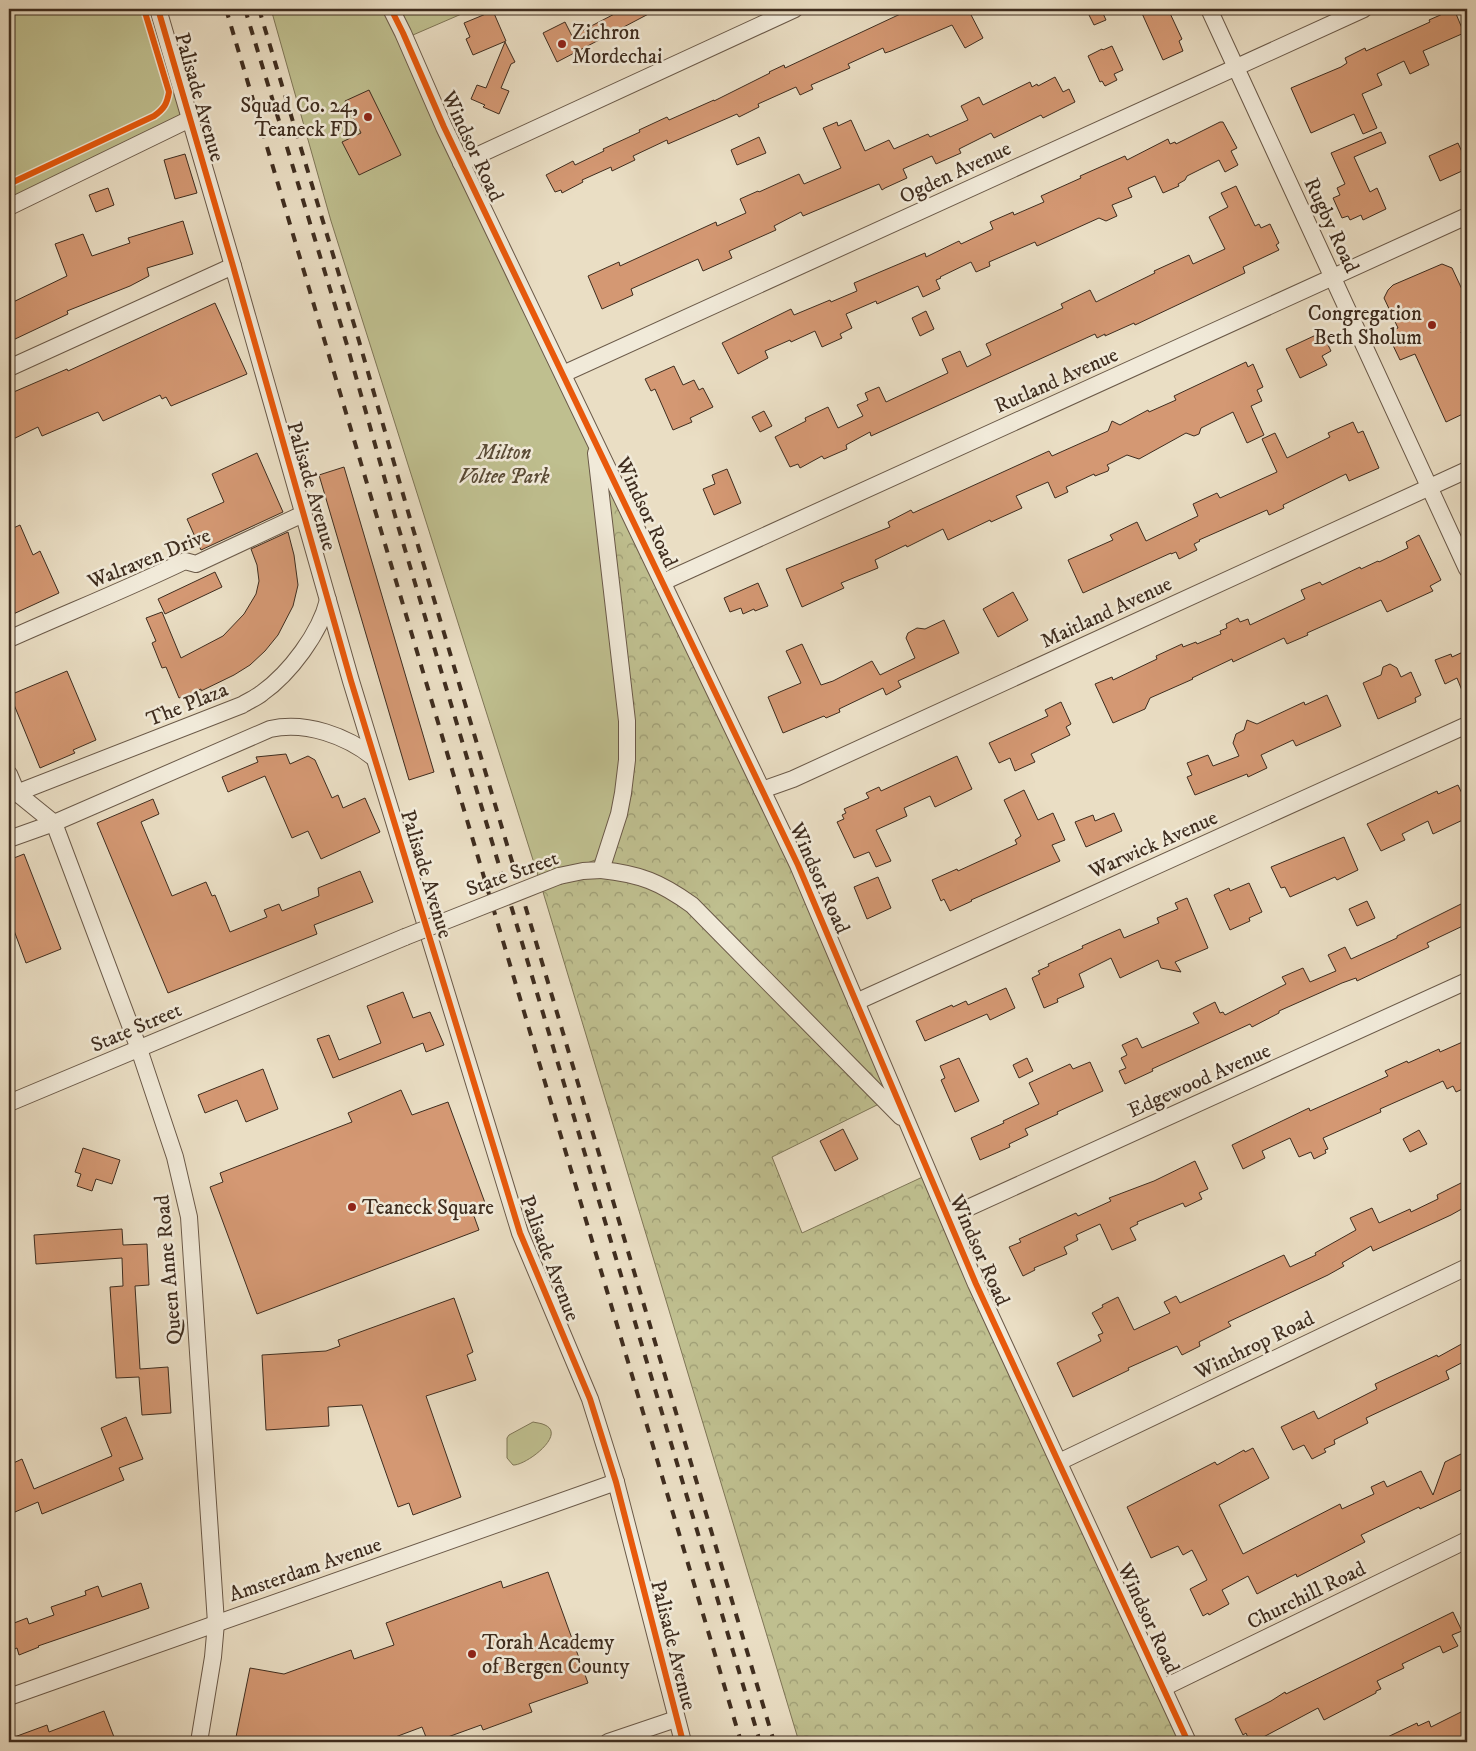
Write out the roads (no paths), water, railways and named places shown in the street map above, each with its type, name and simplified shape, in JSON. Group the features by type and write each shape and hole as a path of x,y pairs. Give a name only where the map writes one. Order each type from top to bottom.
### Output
{"street":[{"name":"Palisade Avenue","path":"158,9 374,758 520,1233 590,1399 616,1482 683,1742"},
{"name":"Windsor Road","path":"391,9 404,33 461,163 798,865 976,1284 1188,1742"},
{"name":"Rugby Road","path":"1209,9 1467,569"},
{"name":"Ogden Avenue","path":"563,374 1364,9"},
{"path":"461,163 786,11"},
{"path":"9,207 190,119"},
{"name":"Rutland Avenue","path":"663,582 1467,216"},
{"path":"9,368 233,266"},
{"path":"594,438 627,721 627,760 623,793 619,814 601,870"},
{"name":"Maitland Avenue","path":"762,790 811,771 1467,470"},
{"name":"Walraven Drive","path":"9,639 185,562 196,564 303,514"},
{"name":"The Plaza","path":"13,794 242,705 262,693 295,661 306,646 325,614 328,600"},
{"name":"Warwick Avenue","path":"856,1002 1467,725"},
{"path":"9,839 54,823 262,733 282,727 310,729 344,739 360,746 374,758"},
{"path":"9,774 13,794 54,823"},
{"name":"Queen Anne Road","path":"54,823 139,1049 175,1158 189,1218 216,1623 213,1657 198,1742"},
{"name":"State Street","path":"9,1103 559,876 583,871 601,870 627,873 650,880 672,891 692,905 908,1124"},
{"name":"Edgewood Avenue","path":"948,1217 1467,981"},
{"name":"Winthrop Road","path":"1059,1462 1467,1267"},
{"name":"Amsterdam Avenue","path":"9,1697 616,1482"},
{"name":"Churchill Road","path":"1163,1688 1467,1540"},
{"path":"608,1742 676,1719"}],"railway":[{"path":"226,9 741,1742"},
{"path":"245,9 347,345 398,526 760,1742"},
{"path":"259,9 774,1742"}],"place":[{"name":"Zichron Mordechai","path":"562,44"},
{"name":"Squad Co. 24, Teaneck FD","path":"368,117"},
{"name":"Congregation Beth Sholum","path":"1432,325"},
{"name":"Teaneck Square","path":"352,1207"},
{"name":"Torah Academy of Bergen County","path":"472,1654"}],"park label":[{"name":"Milton Voltee Park","path":"504,464"}]}
